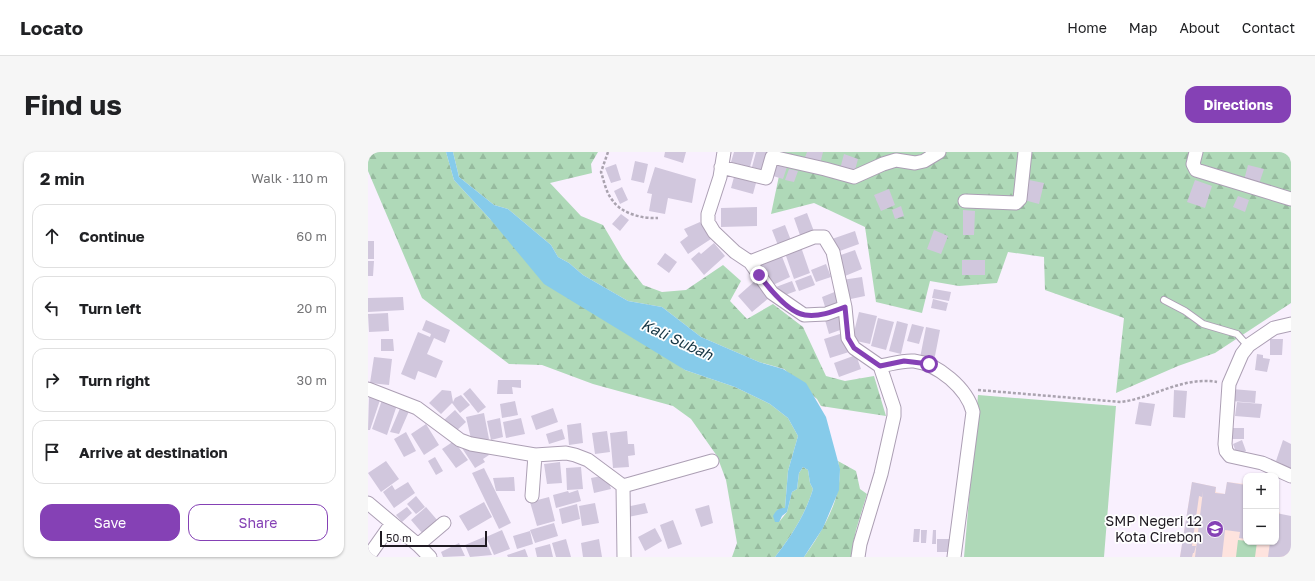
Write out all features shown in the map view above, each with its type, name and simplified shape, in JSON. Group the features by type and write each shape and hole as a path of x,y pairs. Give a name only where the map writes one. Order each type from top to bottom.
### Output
{"street":[{"path":"724,152 708,214 708,222 714,232 735,252 750,262 772,293 804,315 826,314 845,307"},
{"path":"721,167 766,178 772,157 854,177 896,160 915,163 924,161 939,152"},
{"path":"965,201 1016,203 1020,199 1025,152"},
{"path":"1196,152 1193,164 1196,170 1291,199"},
{"path":"750,262 814,237 824,237 831,247 845,307 848,338 854,348 880,366 892,401 894,416 877,492 860,544 858,557"},
{"path":"1291,324 1274,328 1248,346 1242,354 1229,384 1225,444 1226,451 1234,458 1262,463 1291,476"},
{"path":"880,366 904,361 929,364 943,373 967,396 973,412 954,557"},
{"path":"368,389 417,408 460,440 471,444 535,454 575,455 588,460 623,486"},
{"path":"532,496 535,454"},
{"path":"623,486 712,461"},
{"path":"623,486 624,557"},
{"path":"368,503 430,557"},
{"path":"368,557 392,523"},
{"path":"418,545 444,523"}],"lane":[{"path":"1164,300 1184,310 1203,324 1237,334 1248,346"}],"path":[{"path":"608,152 601,172 613,202 625,210 644,218 658,218"},
{"path":"967,396 978,390 1121,402 1132,401 1173,386 1190,383 1208,380 1229,384"}],"shaded area":[{"name":"SMP Negeri 12 Kota Cirebon","path":"1192,482 1216,487 1216,492 1225,494 1227,482 1243,484 1243,545 1279,545 1279,512 1291,557 1180,557"}],"green space":[{"path":"368,152 446,152 454,180 490,219 685,370 735,387 770,404 788,418 798,436 788,471 785,508 779,522 787,512 792,492 797,489 799,473 803,467 808,470 810,483 813,489 806,508 787,541 775,557 732,557 737,543 726,480 717,456 691,419 673,406 593,384 542,365 509,364 422,298 368,171"},
{"path":"453,152 598,152 591,164 592,173 550,183 581,216 603,225 623,259 643,285 662,292 686,290 723,265 741,281 730,301 747,319 773,304 803,327 826,376 845,381 874,376 886,416 821,406 817,399 784,369 759,362 701,337 662,307 628,301 583,275 569,263 558,257 551,245 508,209 494,205 459,177"},
{"path":"784,152 1291,152 1291,303 1215,353 1178,366 1116,393 1124,318 1045,290 1044,257 1008,252 997,283 959,286 930,281 922,313 876,302 865,227 814,203 771,214"},
{"path":"978,395 1116,406 1104,557 964,557"},
{"path":"838,461 856,471 860,489 867,494 856,530 851,557 804,557 825,524 836,499 840,473"},
{"path":"1238,540 1243,541 1243,545 1257,545 1255,557 1236,557"}],"water":[{"name":"Kali Subah","path":"446,152 453,152 459,177 494,205 508,209 551,245 558,257 569,263 583,275 628,301 662,307 701,337 759,362 783,369 806,383 826,417 840,469 839,490 823,528 804,557 775,557 787,541 806,508 813,489 810,483 808,470 803,467 799,473 797,489 792,492 787,512 782,516 779,522 775,522 773,516 775,512 779,509 785,508 788,471 798,436 788,418 770,404 735,387 685,370 544,284 490,219 454,180"}],"building":[{"path":"665,152 686,152 683,163 664,157"},
{"path":"734,152 754,152 750,167 731,162"},
{"path":"756,152 771,152 766,171 752,167"},
{"path":"807,152 823,152 820,164 804,160"},
{"path":"844,154 858,159 854,174 840,169"},
{"path":"635,161 648,164 644,183 631,180"},
{"path":"616,164 621,180 611,183 605,168"},
{"path":"776,164 787,167 783,179 773,176"},
{"path":"1248,165 1264,169 1259,184 1244,180"},
{"path":"655,167 696,179 692,203 668,198 665,214 649,211 652,194 647,193"},
{"path":"789,169 798,171 794,182 785,180"},
{"path":"734,177 756,183 753,194 731,188"},
{"path":"1029,180 1044,183 1039,204 1024,200"},
{"path":"1195,180 1212,186 1205,208 1187,202"},
{"path":"622,187 628,200 620,204 614,191"},
{"path":"889,189 895,205 881,211 874,195"},
{"path":"1238,196 1249,200 1245,212 1233,207"},
{"path":"901,206 904,216 895,219 892,210"},
{"path":"757,207 757,226 721,227 721,208"},
{"path":"963,210 975,211 974,235 963,235"},
{"path":"807,213 815,234 801,238 794,218"},
{"path":"621,214 629,220 620,231 612,224"},
{"path":"700,222 711,239 688,254 680,242 688,236 684,229"},
{"path":"785,225 792,243 779,248 772,230"},
{"path":"934,230 948,236 941,254 927,249"},
{"path":"855,231 859,244 837,252 832,239"},
{"path":"368,241 374,241 374,259 368,259"},
{"path":"714,243 725,256 704,275 691,259 699,252 701,254"},
{"path":"801,247 810,273 794,279 785,253"},
{"path":"855,250 862,269 845,276 838,256"},
{"path":"665,253 677,262 669,273 657,264"},
{"path":"781,254 790,277 773,285 759,263"},
{"path":"962,260 985,260 985,275 962,275"},
{"path":"368,261 374,261 373,276 368,276"},
{"path":"826,264 831,277 816,282 811,270"},
{"path":"811,275 815,285 799,291 795,281"},
{"path":"862,277 865,296 846,300 842,280"},
{"path":"756,280 770,297 752,312 738,296"},
{"path":"792,281 796,291 780,297 776,287"},
{"path":"934,289 951,292 949,301 932,298"},
{"path":"837,291 842,304 826,310 822,297"},
{"path":"403,297 404,310 368,312 368,298"},
{"path":"933,299 948,303 946,311 931,308"},
{"path":"859,312 877,316 870,344 852,340"},
{"path":"388,313 389,331 369,332 368,314"},
{"path":"839,316 843,329 829,334 825,320"},
{"path":"878,318 894,322 886,350 871,346"},
{"path":"426,320 450,330 445,343 434,338 427,354 443,361 436,378 418,371 415,380 401,374 418,332 430,337 431,334 422,330"},
{"path":"897,321 908,324 901,354 889,351"},
{"path":"912,324 924,327 919,344 907,341"},
{"path":"926,327 940,330 934,361 920,358"},
{"path":"843,333 849,352 830,358 824,339"},
{"path":"381,339 393,339 394,351 381,351"},
{"path":"1270,339 1283,339 1282,355 1270,355"},
{"path":"1257,354 1263,355 1263,358 1270,359 1267,372 1255,370"},
{"path":"856,355 861,369 839,377 834,363"},
{"path":"374,357 392,359 389,385 370,383"},
{"path":"498,380 521,380 521,388 512,387 513,394 497,394"},
{"path":"470,388 486,407 478,413 463,394"},
{"path":"1232,389 1256,391 1255,403 1231,401"},
{"path":"442,390 451,391 453,402 455,398 461,395 470,405 460,413 452,403 441,414 429,403"},
{"path":"1174,390 1187,391 1185,418 1173,417"},
{"path":"369,396 380,400 370,430 368,430"},
{"path":"383,397 398,402 387,435 372,429"},
{"path":"515,401 518,415 502,418 500,404"},
{"path":"1139,402 1155,404 1151,426 1135,424"},
{"path":"1237,402 1262,404 1260,418 1235,416"},
{"path":"401,406 410,409 399,434 390,432"},
{"path":"553,408 558,422 536,430 531,416"},
{"path":"455,410 466,422 455,432 444,420"},
{"path":"484,413 489,439 472,443 466,417"},
{"path":"500,418 503,437 491,440 487,421"},
{"path":"521,418 525,434 506,438 503,422"},
{"path":"581,423 583,443 569,445 567,425"},
{"path":"426,424 439,445 424,455 411,434"},
{"path":"1230,428 1244,428 1244,439 1230,439"},
{"path":"562,429 565,439 549,444 546,434"},
{"path":"607,431 610,452 595,454 592,433"},
{"path":"627,431 628,444 634,444 635,455 628,456 629,467 613,468 610,433"},
{"path":"406,432 416,451 404,457 394,439"},
{"path":"1242,440 1246,451 1237,455 1233,444"},
{"path":"1283,440 1291,444 1291,472 1280,469 1282,464 1276,461"},
{"path":"454,441 468,460 456,468 442,449"},
{"path":"470,444 475,452 483,447 489,455 483,459 485,462 475,468 462,448"},
{"path":"435,457 443,471 436,475 428,461"},
{"path":"386,461 399,479 381,492 368,473"},
{"path":"560,462 562,483 547,484 544,464"},
{"path":"581,467 583,489 567,490 566,468"},
{"path":"484,468 511,523 499,529 472,473"},
{"path":"607,475 611,489 594,493 591,478"},
{"path":"514,477 515,491 496,491 493,478"},
{"path":"408,482 415,493 394,508 383,492 392,485 395,490"},
{"name":"SMP Negeri 12 Kota Cirebon","path":"1192,482 1216,487 1215,493 1225,494 1227,482 1243,485 1243,539 1239,538 1240,532 1225,530 1222,557 1195,557 1203,491 1202,497 1199,496 1192,546 1196,546 1194,553 1192,557 1180,557"},
{"path":"578,490 581,501 556,508 553,495"},
{"path":"416,496 425,507 416,514 407,504"},
{"path":"549,497 555,521 537,526 530,502"},
{"path":"484,502 492,517 468,531 459,516"},
{"path":"595,503 599,523 582,526 579,506"},
{"path":"645,503 648,513 628,517 626,507"},
{"path":"577,504 580,519 562,524 559,509"},
{"path":"709,505 713,523 701,527 695,509"},
{"path":"407,507 412,513 402,522 396,515"},
{"path":"426,507 438,521 423,534 411,520"},
{"path":"1279,514 1291,516 1291,557 1268,557 1270,545 1279,545"},
{"path":"673,520 682,544 668,549 660,525"},
{"path":"554,523 558,536 535,543 530,530"},
{"path":"655,528 662,541 645,551 638,537"},
{"path":"914,529 920,529 919,542 913,542"},
{"path":"502,530 510,549 494,555 486,537"},
{"path":"921,530 927,530 926,543 921,543"},
{"path":"933,530 936,530 936,544 932,544"},
{"path":"530,531 533,544 517,549 513,536"},
{"path":"484,537 492,555 470,557 465,545"},
{"path":"566,539 571,557 556,557 552,543"},
{"path":"599,539 602,557 583,557 581,543"},
{"path":"937,539 951,539 951,552 937,552"},
{"path":"459,543 465,556 443,557 441,552"},
{"path":"550,544 553,557 537,557 535,548"},
{"path":"525,549 528,557 508,557 507,555"}],"place":[{"name":"SMP Negeri 12 Kota Cirebon","path":"1215,529"}],"route":[{"path":"759,275 772,293 790,307 804,315 826,314 845,307 848,338 854,348 880,366 904,361 915,361 929,364"}]}
